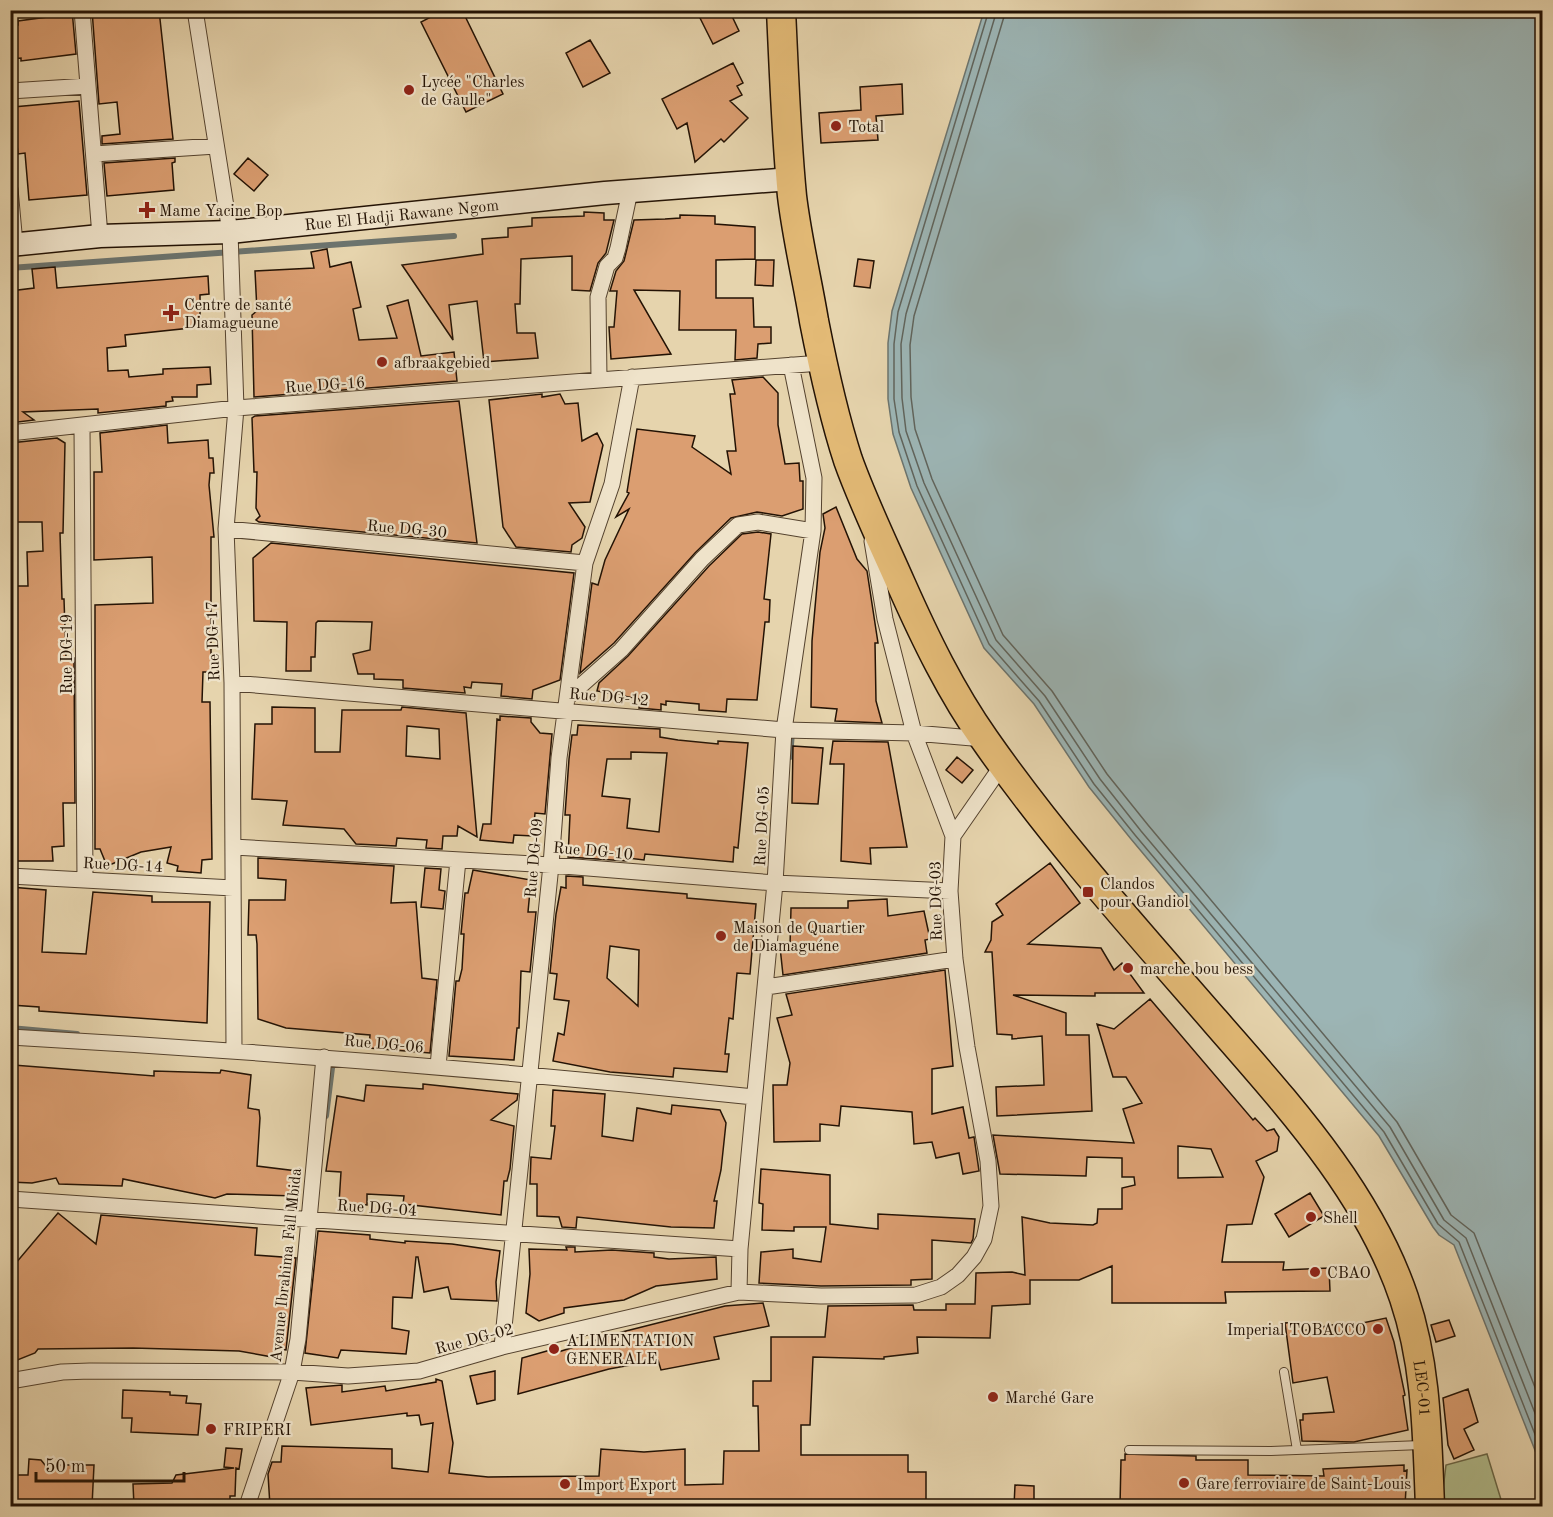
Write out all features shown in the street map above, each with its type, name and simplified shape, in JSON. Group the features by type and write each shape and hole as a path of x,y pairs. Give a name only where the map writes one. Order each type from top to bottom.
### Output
{"highway":[{"name":"LEC-01","path":"781,10 791,179 821,363 848,460 866,504 919,623 984,739 1101,889 1315,1141 1358,1202 1404,1297 1420,1361 1428,1445 1430,1506"}],"street":[{"path":"82,10 100,236"},
{"name":"Rue DG-17","path":"195,10 230,232 236,408 226,529 232,683 234,1050"},
{"path":"10,91 88,86"},
{"path":"94,154 216,146"},
{"name":"Rue El Hadji Rawane Ngom","path":"13,244 100,236 230,232 630,191 791,179"},
{"path":"10,189 13,244"},
{"path":"599,380 598,297 607,266 615,258 630,191"},
{"name":"Rue DG-16","path":"10,433 82,427 236,408 821,363"},
{"name":"Rue DG-05","path":"740,1292 740,1249 775,883 784,730 813,531 814,478 791,365"},
{"name":"Rue DG-09","path":"502,1347 567,704 585,564 612,484 632,377"},
{"name":"Rue DG-19","path":"82,427 85,880"},
{"name":"Rue DG-03","path":"866,504 885,619 914,733 953,836 950,891 955,959 967,1047 988,1161 991,1206 984,1239 974,1257 958,1275 941,1287"},
{"path":"567,704 621,650 702,559 738,525 758,522 813,531"},
{"name":"Rue DG-30","path":"226,529 585,564"},
{"name":"Rue DG-12","path":"232,683 567,704 784,730 914,733 984,739"},
{"path":"953,836 1003,764"},
{"name":"Rue DG-10","path":"233,847 551,865 775,883 950,891"},
{"path":"438,1066 458,860"},
{"name":"Rue DG-14","path":"10,876 233,888"},
{"path":"766,987 955,959"},
{"name":"Rue DG-06","path":"10,1036 438,1066 754,1097"},
{"name":"Avenue Ibrahima Fall Mbida","path":"247,1506 292,1372 324,1057"},
{"name":"Rue DG-04","path":"10,1199 740,1249"},
{"name":"Rue DG-02","path":"10,1381 71,1372 292,1372 348,1376 419,1371 502,1347 740,1292 821,1296 916,1295 941,1287"}],"lane":[{"path":"1284,1372 1297,1450"},
{"path":"1129,1450 1297,1450 1428,1445"}],"green space":[{"path":"1487,1454 1503,1506 1441,1506 1446,1465"}],"water":[{"path":"984,11 1542,11 1542,1468 1454,1245 1439,1235 1433,1227 1379,1136 1131,839 1089,787 1034,704 984,648 911,488 893,434 888,399 888,343 892,311"}],"building":[{"path":"61,10 72,10 76,54 21,61 21,58 10,59 10,26 18,25 18,21 62,15"},
{"path":"92,10 159,10 173,139 102,144 102,136 120,134 117,102 99,104"},
{"path":"444,10 462,10 503,94 466,112 421,22"},
{"path":"696,10 729,10 739,31 713,44"},
{"path":"590,40 610,73 583,87 566,53"},
{"path":"733,63 743,83 737,86 742,95 730,101 748,118 724,142 721,139 695,162 687,123 677,129 662,99"},
{"path":"902,84 903,114 876,116 878,140 821,143 819,113 861,110 860,87"},
{"path":"79,101 87,195 29,200 25,153 18,154 13,107"},
{"path":"175,158 175,162 172,163 174,190 107,196 104,163"},
{"path":"248,158 268,175 254,191 234,174"},
{"path":"584,212 604,213 604,220 614,220 606,253 598,263 590,291 572,290 572,256 521,259 520,304 515,304 517,333 535,333 538,358 484,362 477,301 449,305 453,340 402,265 483,254 482,239 508,237 508,228 532,226 532,218 584,216"},
{"path":"680,215 715,216 715,224 755,227 755,259 716,260 716,298 753,298 754,327 771,327 771,343 758,344 757,358 735,360 736,330 679,330 680,291 634,290 671,354 611,359 609,327 614,327 617,291 610,291 616,271 624,261 634,220 680,218"},
{"path":"327,249 330,267 351,262 361,307 353,309 359,340 397,338 387,306 408,300 421,356 454,352 457,381 254,397 252,315 257,311 255,271 314,268 311,252"},
{"path":"858,259 874,261 870,288 854,286"},
{"path":"756,260 774,260 773,286 755,285"},
{"path":"55,267 57,288 208,276 209,294 200,295 200,327 125,335 126,346 107,348 108,371 128,370 129,377 163,374 163,369 210,367 211,384 197,385 197,397 172,397 173,401 166,402 166,406 98,413 98,409 23,412 34,420 10,423 10,291 34,288 32,269"},
{"path":"763,377 778,393 778,425 785,464 799,463 800,481 803,481 803,509 782,516 757,512 731,518 695,553 614,643 580,673 592,583 598,585 605,560 629,509 616,517 629,493 627,492 637,429 695,436 692,447 731,474 727,451 736,451 730,394 735,394 732,380"},
{"path":"542,394 542,397 560,394 565,404 578,403 582,441 597,433 603,445 590,502 569,503 585,527 582,538 572,545 571,552 516,547 503,527 489,400"},
{"path":"459,401 477,543 256,520 260,516 256,508 257,472 254,472 252,418 255,416"},
{"path":"167,425 168,443 208,440 209,458 213,458 214,473 210,473 209,485 214,537 211,537 211,672 203,672 202,702 210,702 212,859 202,860 201,873 177,871 178,866 167,863 171,847 141,852 107,866 100,849 95,849 95,605 153,603 152,557 94,560 94,472 102,472 100,433"},
{"path":"57,438 65,443 63,533 60,533 66,658 74,658 75,803 63,803 64,846 52,847 53,861 10,861 10,586 28,586 27,552 43,551 42,522 10,522 10,443"},
{"path":"836,507 857,559 867,571 878,643 875,643 876,701 882,723 835,721 837,709 811,707 812,641 820,552 825,528 823,514"},
{"path":"758,532 771,534 764,599 770,600 769,622 765,622 757,700 727,699 726,712 699,710 699,704 666,701 666,705 661,704 661,710 639,708 640,699 597,691 599,683 628,656 709,566 742,534"},
{"path":"271,543 574,573 560,680 533,690 532,699 501,696 502,684 472,682 471,688 464,687 465,693 403,688 403,680 374,679 374,674 358,674 353,654 370,650 372,622 318,621 316,623 315,657 311,657 311,671 286,671 287,622 254,621 253,558"},
{"path":"272,707 315,708 315,752 340,752 342,710 401,710 402,707 466,713 477,837 458,826 457,836 443,836 442,849 426,848 427,840 397,838 396,846 356,844 344,829 283,825 287,801 252,799 255,724 272,724","holes":["407,726 439,729 440,759 406,756"]},
{"path":"500,716 531,718 531,722 540,733 552,734 545,814 535,813 533,836 514,835 513,843 480,840 483,824 491,824 497,719 500,720"},
{"path":"578,725 660,729 660,737 678,740 718,744 718,741 748,743 738,848 734,847 733,862 645,854 644,860 628,858 627,861 568,857 570,815 565,815 569,759 572,735 577,735","holes":["631,752 667,753 659,832 627,828 630,799 602,796 607,759 631,759"]},
{"path":"833,741 888,742 907,847 870,848 871,864 841,861 844,764 830,764"},
{"path":"793,746 823,748 818,804 792,803"},
{"path":"957,757 973,770 962,783 946,770"},
{"path":"258,858 394,866 391,903 416,902 422,978 437,980 430,1053 369,1048 370,1035 286,1028 258,1019 257,944 256,935 248,935 249,900 285,900 286,880 258,878"},
{"path":"1050,863 1080,903 1028,944 1101,948 1114,970 1122,963 1144,993 1095,993 1095,996 1013,995 1066,1013 1066,1035 1089,1035 1092,1111 997,1116 996,1087 1044,1085 1042,1036 1012,1039 1012,1035 997,1034 992,952 985,952 991,940 992,922 1003,915 996,904"},
{"path":"425,868 441,869 439,890 445,891 443,909 421,907"},
{"path":"473,870 531,880 528,912 536,912 530,972 521,971 519,1028 517,1028 514,1060 449,1056 456,981 459,981 462,969 464,934 461,934 465,893 468,893"},
{"path":"566,876 583,877 583,885 687,894 687,898 756,904 750,974 737,973 733,1019 729,1018 725,1054 729,1054 727,1072 674,1068 673,1077 610,1072 553,1061 558,1033 564,1035 569,1001 554,999 557,974 550,973 561,887 566,888","holes":["610,946 639,950 638,1006 607,978"]},
{"path":"10,887 46,890 42,952 86,954 93,892 152,896 152,902 210,902 207,1023 39,1011 39,1007 11,1005"},
{"path":"887,899 888,916 924,911 930,939 925,940 927,953 783,975 780,947 790,946 791,908 848,908 848,901"},
{"path":"945,970 953,1066 932,1069 932,1114 963,1107 969,1138 974,1137 979,1171 963,1174 959,1153 936,1158 932,1142 914,1144 912,1112 841,1106 839,1126 820,1124 820,1141 774,1142 773,1085 787,1085 790,1063 777,1018 792,1015 786,994"},
{"path":"1150,999 1253,1120 1255,1118 1267,1131 1274,1129 1279,1137 1277,1151 1256,1161 1264,1177 1252,1224 1227,1225 1222,1262 1284,1262 1283,1270 1329,1268 1330,1291 1225,1292 1226,1303 1112,1303 1112,1266 1079,1280 1030,1280 1030,1304 992,1306 990,1338 917,1337 918,1353 884,1357 884,1359 813,1357 810,1425 801,1425 801,1455 908,1455 908,1472 926,1472 926,1506 270,1506 268,1474 272,1462 281,1462 282,1446 392,1449 392,1468 428,1472 433,1423 421,1425 419,1415 407,1416 407,1413 311,1425 306,1388 342,1385 342,1392 385,1386 386,1391 436,1382 436,1379 442,1381 453,1443 449,1473 488,1477 599,1476 601,1449 644,1452 685,1449 685,1485 723,1484 724,1451 759,1451 758,1406 753,1406 753,1381 771,1381 771,1337 825,1337 828,1306 913,1305 914,1310 946,1310 946,1304 975,1304 976,1273 1012,1272 1025,1275 1022,1217 1050,1223 1093,1225 1097,1223 1098,1209 1122,1209 1122,1188 1135,1185 1134,1177 1122,1177 1122,1158 1087,1157 1086,1176 1000,1174 993,1135 1134,1143 1123,1109 1142,1103 1126,1077 1113,1077 1097,1024 1114,1029","holes":["1178,1146 1211,1149 1223,1177 1178,1178"]},
{"path":"13,1065 154,1076 154,1071 220,1073 221,1070 251,1075 248,1108 259,1110 260,1118 257,1166 297,1171 295,1196 227,1194 215,1198 123,1179 122,1186 59,1184 56,1178 32,1183 10,1182"},
{"path":"423,1084 518,1094 517,1100 491,1120 514,1126 510,1169 507,1181 504,1181 501,1215 403,1204 404,1196 367,1194 367,1205 339,1203 341,1172 326,1171 337,1096 364,1101 366,1085 423,1089"},
{"path":"553,1090 605,1094 602,1136 633,1141 637,1108 671,1114 672,1105 720,1110 726,1123 721,1170 714,1201 717,1201 714,1228 671,1227 577,1217 576,1228 562,1227 559,1217 537,1216 537,1184 530,1184 531,1157 551,1159 555,1126 551,1126"},
{"path":"761,1169 830,1175 830,1224 878,1229 878,1214 975,1219 973,1239 971,1243 932,1240 932,1279 911,1280 911,1285 821,1286 759,1283 761,1252 793,1249 793,1258 821,1262 826,1227 794,1227 794,1231 762,1230 763,1204 759,1203"},
{"path":"1310,1193 1324,1216 1289,1237 1275,1214"},
{"path":"58,1213 96,1244 101,1215 257,1228 255,1255 296,1258 286,1350 279,1349 278,1358 239,1351 133,1348 38,1349 35,1353 10,1363 10,1270"},
{"path":"318,1231 370,1235 370,1239 405,1243 405,1241 452,1244 500,1251 496,1282 497,1301 451,1299 448,1287 424,1292 418,1257 416,1257 412,1298 393,1297 392,1328 409,1331 406,1354 341,1350 338,1358 305,1353"},
{"path":"566,1247 575,1247 575,1252 612,1250 654,1253 654,1257 669,1259 716,1257 717,1279 656,1286 624,1300 564,1308 564,1313 539,1321 526,1313 530,1274 529,1249 567,1250"},
{"path":"763,1303 769,1326 714,1337 719,1359 661,1370 658,1360 609,1369 518,1394 522,1358 554,1349 555,1353 622,1332 725,1306"},
{"path":"1386,1318 1394,1342 1405,1395 1403,1396 1408,1430 1354,1442 1302,1441 1300,1420 1303,1420 1303,1414 1334,1412 1327,1377 1293,1383 1285,1323 1300,1322 1301,1331 1343,1323 1343,1327"},
{"path":"1449,1320 1455,1336 1436,1342 1431,1325"},
{"path":"495,1371 495,1400 477,1404 470,1376"},
{"path":"1468,1389 1478,1422 1464,1429 1474,1450 1454,1459 1448,1445 1443,1398"},
{"path":"123,1390 170,1392 170,1395 187,1396 186,1403 201,1404 198,1435 131,1432 132,1418 122,1418"},
{"path":"226,1448 242,1449 239,1469 236,1468 235,1496 230,1496 230,1506 134,1506 133,1484 172,1483 176,1475 234,1468 224,1467"},
{"path":"1125,1454 1196,1456 1196,1460 1248,1460 1248,1475 1324,1476 1323,1469 1404,1465 1404,1471 1407,1470 1405,1506 1120,1506 1121,1460 1125,1460"},
{"path":"29,1459 41,1460 45,1465 94,1465 92,1506 10,1506 10,1475 28,1475"},
{"path":"1015,1485 1034,1486 1034,1506 1014,1506"}],"waterway":[{"path":"10,268 454,236"},
{"path":"790,757 792,732"},
{"path":"10,1028 77,1034"},
{"path":"326,1116 333,1060"}],"place":[{"name":"Lycée \"Charles de Gaulle\"","path":"409,90"},
{"name":"Total","path":"836,126"},
{"name":"Mame Yacine Bop","path":"147,210"},
{"name":"Centre de santé Diamagueune","path":"171,313"},
{"name":"afbraakgebied","path":"382,362"},
{"name":"Clandos pour Gandiol","path":"1088,892"},
{"name":"Maison de Quartier de Diamaguéne","path":"721,936"},
{"name":"marche bou bess","path":"1128,968"},
{"name":"Shell","path":"1311,1217"},
{"name":"CBAO","path":"1315,1272"},
{"name":"Imperial TOBACCO","path":"1378,1329"},
{"name":"ALIMENTATION GENERALE","path":"554,1349"},
{"name":"Marché Gare","path":"993,1397"},
{"name":"FRIPERI","path":"211,1429"},
{"name":"Gare ferroviaire de Saint-Louis","path":"1184,1483"},
{"name":"Import Export","path":"565,1484"}]}
